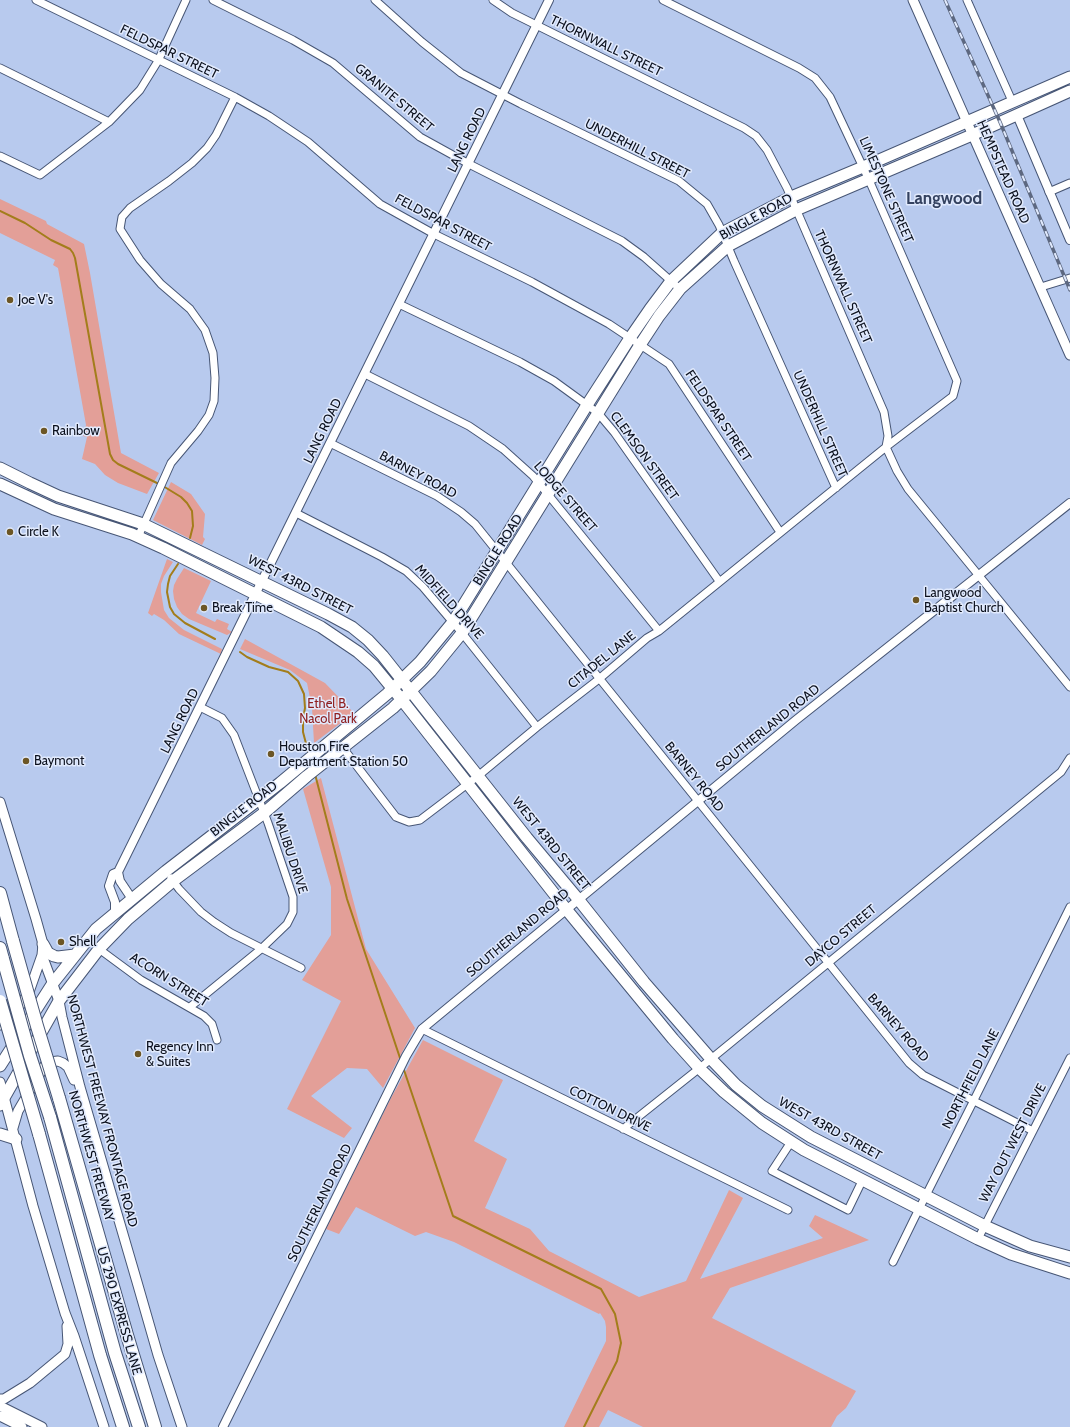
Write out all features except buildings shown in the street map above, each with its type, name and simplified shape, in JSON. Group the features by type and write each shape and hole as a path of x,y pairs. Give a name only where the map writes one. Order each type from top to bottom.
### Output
{"highway":[{"name":"NORTHWEST FREEWAY","path":"0,893 37,1026 155,1427"},
{"name":"US 290 EXPRESS LANE","path":"2,953 30,1056 50,1117 115,1353 139,1427"},
{"path":"0,1001 39,1134 98,1349 123,1427"}],"main road":[{"name":"HEMPSTEAD ROAD","path":"913,0 1070,355"},
{"name":"BINGLE ROAD","path":"0,1066 53,983 96,929 166,871 280,783 393,689 420,662 453,622 630,338 671,281 722,233 791,197 863,168 1067,78"},
{"path":"1067,78 1070,91"},
{"name":"BINGLE ROAD","path":"2,1102 59,1000 101,947 128,919 173,881 264,813 307,776 402,700 431,671 462,633 640,345 659,316 680,289 728,246 796,210 869,180 1070,91"},
{"name":"WEST 43RD STREET","path":"0,468 58,496 143,524 195,548 352,627 368,640 403,680 527,838 644,982 711,1059 736,1085 762,1106 811,1137 985,1226 1030,1246 1070,1258"},
{"name":"WEST 43RD STREET","path":"0,484 50,508 138,537 321,627 358,652 374,666 402,700 566,908 672,1039 724,1092 762,1123 791,1142 862,1181 918,1210 1010,1254 1070,1273"},
{"path":"50,508 58,496"},
{"path":"321,627 328,614"},
{"path":"280,783 288,793"},
{"name":"NORTHWEST FREEWAY FRONTAGE ROAD","path":"0,802 42,950 59,1000 84,1101 156,1348 182,1427"},
{"path":"517,846 527,838"},
{"path":"101,947 131,906 132,899"},
{"path":"0,1025 9,1022 29,992 42,950 58,957 75,955"},
{"path":"634,992 644,982"},
{"path":"14,1135 18,1111 45,1065 49,1062 58,1061 68,1067 84,1101"},
{"path":"0,1082 2,1102 14,1135 65,1313 104,1427"},
{"path":"0,1134 14,1135"},
{"path":"804,1150 811,1137"},
{"path":"0,1399 4,1399 30,1383 55,1364 65,1354 68,1338 65,1313"},
{"path":"0,1406 42,1427"},
{"path":"0,1416 22,1427"}],"street":[{"name":"FELDSPAR STREET","path":"36,0 235,97 269,116 308,142 380,204 434,234 532,282 609,324 669,364 780,532"},
{"path":"0,156 40,176 109,122 140,90 158,60 186,0"},
{"name":"GRANITE STREET","path":"213,0 293,40 333,63 420,137 469,164 622,241 644,257 680,289"},
{"name":"UNDERHILL STREET","path":"375,0 422,42 461,72 503,95 679,181 707,204 719,225 836,488"},
{"name":"THORNWALL STREET","path":"493,0 512,13 715,113 750,132 756,136 768,150 791,197 884,412 888,436 886,447 896,471 908,489 1070,687"},
{"name":"LANG ROAD","path":"115,913 115,902 109,889 109,884 113,874 118,872 549,0"},
{"name":"LIMESTONE STREET","path":"663,0 799,68 815,78 830,97 869,180 957,382 953,396 886,447"},
{"path":"967,0 1012,101"},
{"path":"0,68 109,122"},
{"path":"138,537 171,463 198,431 209,414 214,401 216,389 213,353 205,330 190,309 161,284 140,260 120,229 122,217 130,208 192,163 207,148 216,135 235,97"},
{"path":"1017,114 1070,240"},
{"path":"1049,192 1070,183"},
{"path":"1041,287 1070,278"},
{"name":"CLEMSON STREET","path":"399,304 520,362 554,381 598,413 614,432 719,581"},
{"name":"LODGE STREET","path":"365,374 469,426 503,449 534,476 659,630"},
{"name":"BARNEY ROAD","path":"330,443 437,496 475,524 909,1063 923,1075 973,1102 1033,1131"},
{"name":"CITADEL LANE","path":"343,748 396,817 409,822 420,820 478,776 537,727 599,679 647,638 659,630 886,447"},
{"name":"SOUTHERLAND ROAD","path":"223,1427 406,1056 422,1029 566,908 808,710 1070,503"},
{"name":"MIDFIELD DRIVE","path":"296,513 406,571 423,587 453,622 537,727"},
{"name":"MALIBU DRIVE","path":"190,1007 261,949 287,924 293,912 293,897 264,813 234,735 222,718 200,707"},
{"name":"DAYCO STREET","path":"623,1129 700,1069 1061,772 1070,758"},
{"path":"166,871 179,889 201,912 214,922 261,949 301,968"},
{"path":"118,872 120,881 132,899"},
{"name":"NORTHFIELD LANE","path":"893,1262 1070,907"},
{"name":"ACORN STREET","path":"101,947 141,980 204,1016 212,1024 216,1040"},
{"name":"COTTON DRIVE","path":"422,1029 788,1210"},
{"name":"WAY OUT WEST DRIVE","path":"978,1239 1070,1058"},
{"path":"791,1142 772,1171 848,1210 862,1181"}],"green space":[{"path":"0,199 46,221 47,224 84,244 121,453 159,473 147,494 118,483 105,475 95,464 82,459 87,437 83,436 86,425 58,268 53,265 55,260 0,233"},
{"path":"171,482 191,494 205,514 203,537 205,539 202,545 153,520"},
{"path":"167,559 173,562 161,584 164,610 169,618 184,630 222,649 221,654 179,634 164,620 154,614 152,616 148,613"},
{"path":"184,568 211,581 196,613 215,622 217,619 229,624 227,629 232,632 227,635 189,619 182,614 177,607 173,591 174,585"},
{"name":"Ethel B. Nacol Park","path":"245,639 325,683 354,713 314,743 312,708 307,683 290,670 240,649"},
{"path":"321,778 366,949 415,1028 383,1088 367,1069 347,1068 311,1096 352,1128 344,1138 287,1109 341,1001 302,980 331,935 331,887 303,789"},
{"path":"423,1040 503,1080 474,1141 507,1159 485,1208 530,1229 549,1251 639,1297 686,1281 729,1190 743,1198 700,1279 823,1238 809,1226 815,1215 869,1240 730,1288 712,1318 856,1391 846,1408 837,1416 831,1427 643,1427 608,1410 599,1427 564,1427 606,1341 605,1321 600,1313 599,1314 454,1242 426,1232 415,1236 356,1207 339,1234 326,1229 391,1098"}],"waterway":[{"path":"0,211 25,223 51,240 70,249 73,253 110,454 113,460 118,464 159,484"},
{"path":"163,486 181,497 192,511 193,526 190,538"},
{"path":"178,564 170,576 168,584 167,592 170,607 174,614 185,623 215,639"},
{"path":"240,652 247,657 269,667 288,672 298,681 304,694 305,708 303,732 309,755"},
{"path":"315,774 347,899 401,1061"},
{"path":"403,1067 453,1216 601,1289 615,1314 621,1343 617,1361 584,1427"}],"railway":[{"path":"945,0 1000,122 1070,290"}],"place":[{"name":"Joe V's","path":"10,300"},
{"name":"Rainbow","path":"44,431"},
{"name":"Circle K","path":"10,532"},
{"name":"Langwood Baptist Church","path":"916,600"},
{"name":"Break Time","path":"204,608"},
{"name":"Houston Fire Department Station 50","path":"271,754"},
{"name":"Baymont","path":"26,761"},
{"name":"Shell","path":"61,942"},
{"name":"Regency Inn & Suites","path":"138,1054"}],"district":[{"name":"Langwood","path":"944,199"}]}
